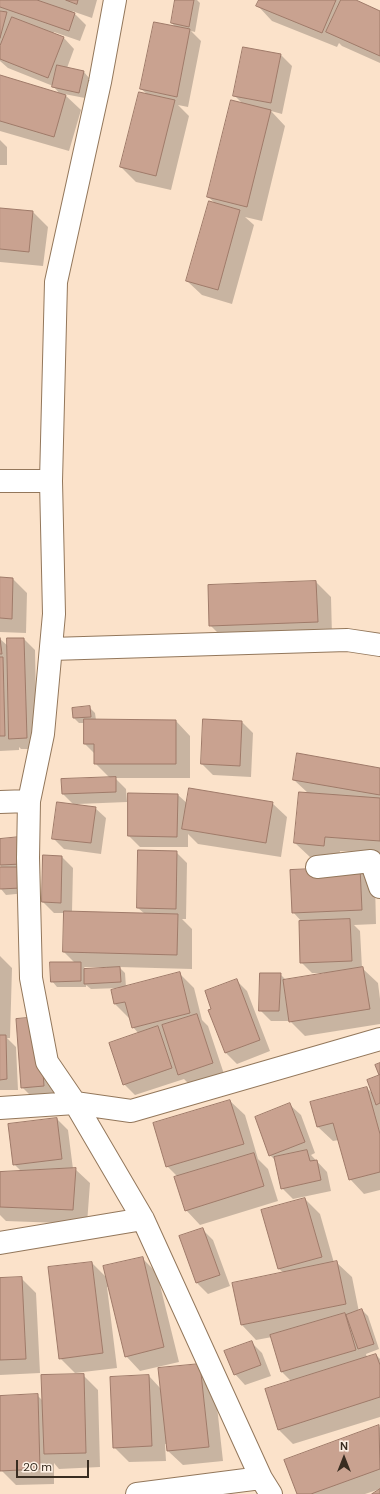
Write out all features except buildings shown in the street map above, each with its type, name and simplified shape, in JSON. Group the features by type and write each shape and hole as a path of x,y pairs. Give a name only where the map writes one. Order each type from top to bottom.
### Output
{"street":[{"path":"115,0 100,82 56,282 51,481 54,614 43,734 29,800 28,858 31,978 48,1062 75,1102 143,1219 266,1486 137,1494"},
{"path":"0,481 51,481"},
{"path":"51,649 347,640 380,645"},
{"path":"0,802 29,800"},
{"path":"317,867 371,861 380,887"},
{"path":"0,1108 75,1102 131,1112 380,1039"},
{"path":"0,1243 143,1219"}]}
